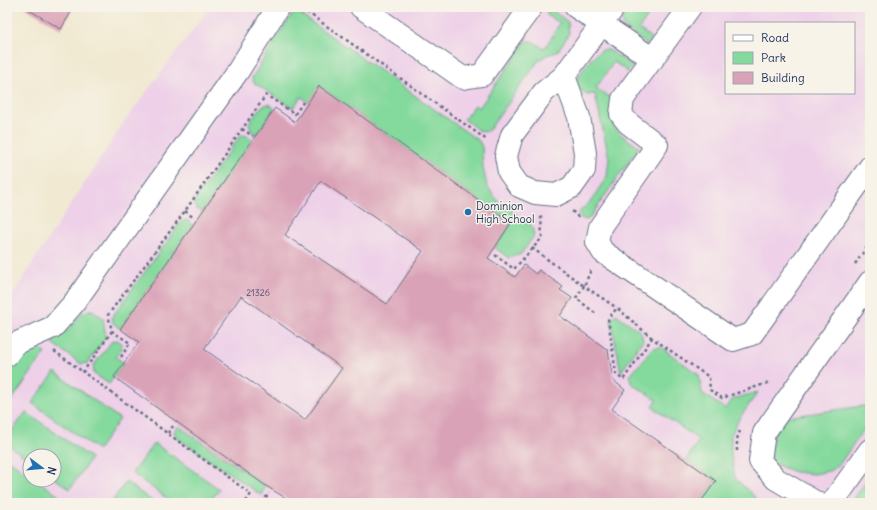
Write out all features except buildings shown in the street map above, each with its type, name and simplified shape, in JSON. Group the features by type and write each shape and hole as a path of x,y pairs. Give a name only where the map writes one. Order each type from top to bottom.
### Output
{"lane":[{"path":"7,355 15,344 53,327 74,303 238,71 278,7"},
{"path":"361,7 463,78 482,75 531,7"},
{"path":"576,7 653,59"},
{"path":"564,76 579,118 585,153 584,170 572,187 556,195 535,193 519,186 509,172 506,156 512,135 544,92 564,76 614,7"},
{"path":"690,7 623,99 622,114 628,124 657,145 600,227 597,242 603,252 733,340 752,334 870,167"},
{"path":"817,503 776,479 760,461 764,433 870,282"},
{"path":"832,503 870,450"}],"path":[{"path":"308,12 488,140"},
{"path":"121,357 130,343 112,331 108,315 185,211 266,95 295,114 304,101"},
{"path":"242,128 253,136"},
{"path":"185,211 194,218"},
{"path":"495,255 514,269 542,238 541,214"},
{"path":"532,248 617,308 652,338"},
{"path":"584,286 576,298 596,314"},
{"path":"617,308 608,319 616,374 623,380"},
{"path":"83,372 112,331"},
{"path":"32,336 252,494 245,503"},
{"path":"168,433 173,426"},
{"path":"262,503 269,493"}],"shaded area":[{"name":"Dominion High School","path":"210,7 870,7 870,503 7,503 7,303 124,122"}],"green space":[{"path":"297,7 305,7 300,14 479,141 482,147 483,167 487,186 498,201 532,226 534,236 521,254 509,258 495,248 511,223 320,87 309,102 301,97 293,108 254,83 252,78"},
{"path":"628,7 654,7 639,29 650,37 651,40 647,45 623,26 623,16"},
{"path":"552,10 568,22 569,34 557,52 547,55 539,60 489,130 485,132 478,130 464,119 475,105 479,108 526,41 531,41 545,48 560,23 548,16 546,12"},
{"path":"602,50 609,50 633,66 628,72 614,62 596,88 613,99 611,115 612,122 616,128 626,138 639,147 591,216 586,220 578,215 580,211 591,201 607,176 609,158 595,94 587,95 575,85 586,66 594,56"},
{"path":"269,104 275,108 256,135 251,131 249,123 262,106"},
{"path":"246,135 253,140 202,212 196,208 194,201 240,136"},
{"path":"187,220 193,225 120,329 113,323 112,317 181,222"},
{"path":"88,310 92,310 103,318 106,337 88,363 81,364 53,344 54,339 70,328 83,312 85,313"},
{"path":"616,314 641,332 643,340 621,372 611,321"},
{"path":"118,340 121,343 122,349 116,357 124,363 109,384 94,374 93,366 112,341"},
{"path":"38,347 45,353 7,407 7,376 26,350"},
{"path":"661,347 699,375 702,393 725,409 733,399 758,392 739,419 731,435 731,455 735,478 761,503 700,503 716,481 686,460 699,440 652,407 657,400 631,383 630,376 653,348"},
{"path":"55,372 120,419 98,450 32,403"},
{"path":"870,405 870,420 839,465 829,471 814,474 795,472 779,466 772,461 770,452 775,432 786,417"},
{"path":"26,412 91,458 70,489 62,484 62,448 22,448 22,455 7,444 7,438"},
{"path":"178,426 266,486 261,495 176,437 174,431"},
{"path":"154,443 219,489 209,503 173,503 132,473"},
{"path":"7,459 22,469 22,488 48,488 63,499 60,503 7,503"},
{"path":"870,476 870,503 851,503"},
{"path":"126,482 155,503 111,503"}],"place":[{"name":"Dominion High School","path":"468,212"}]}
